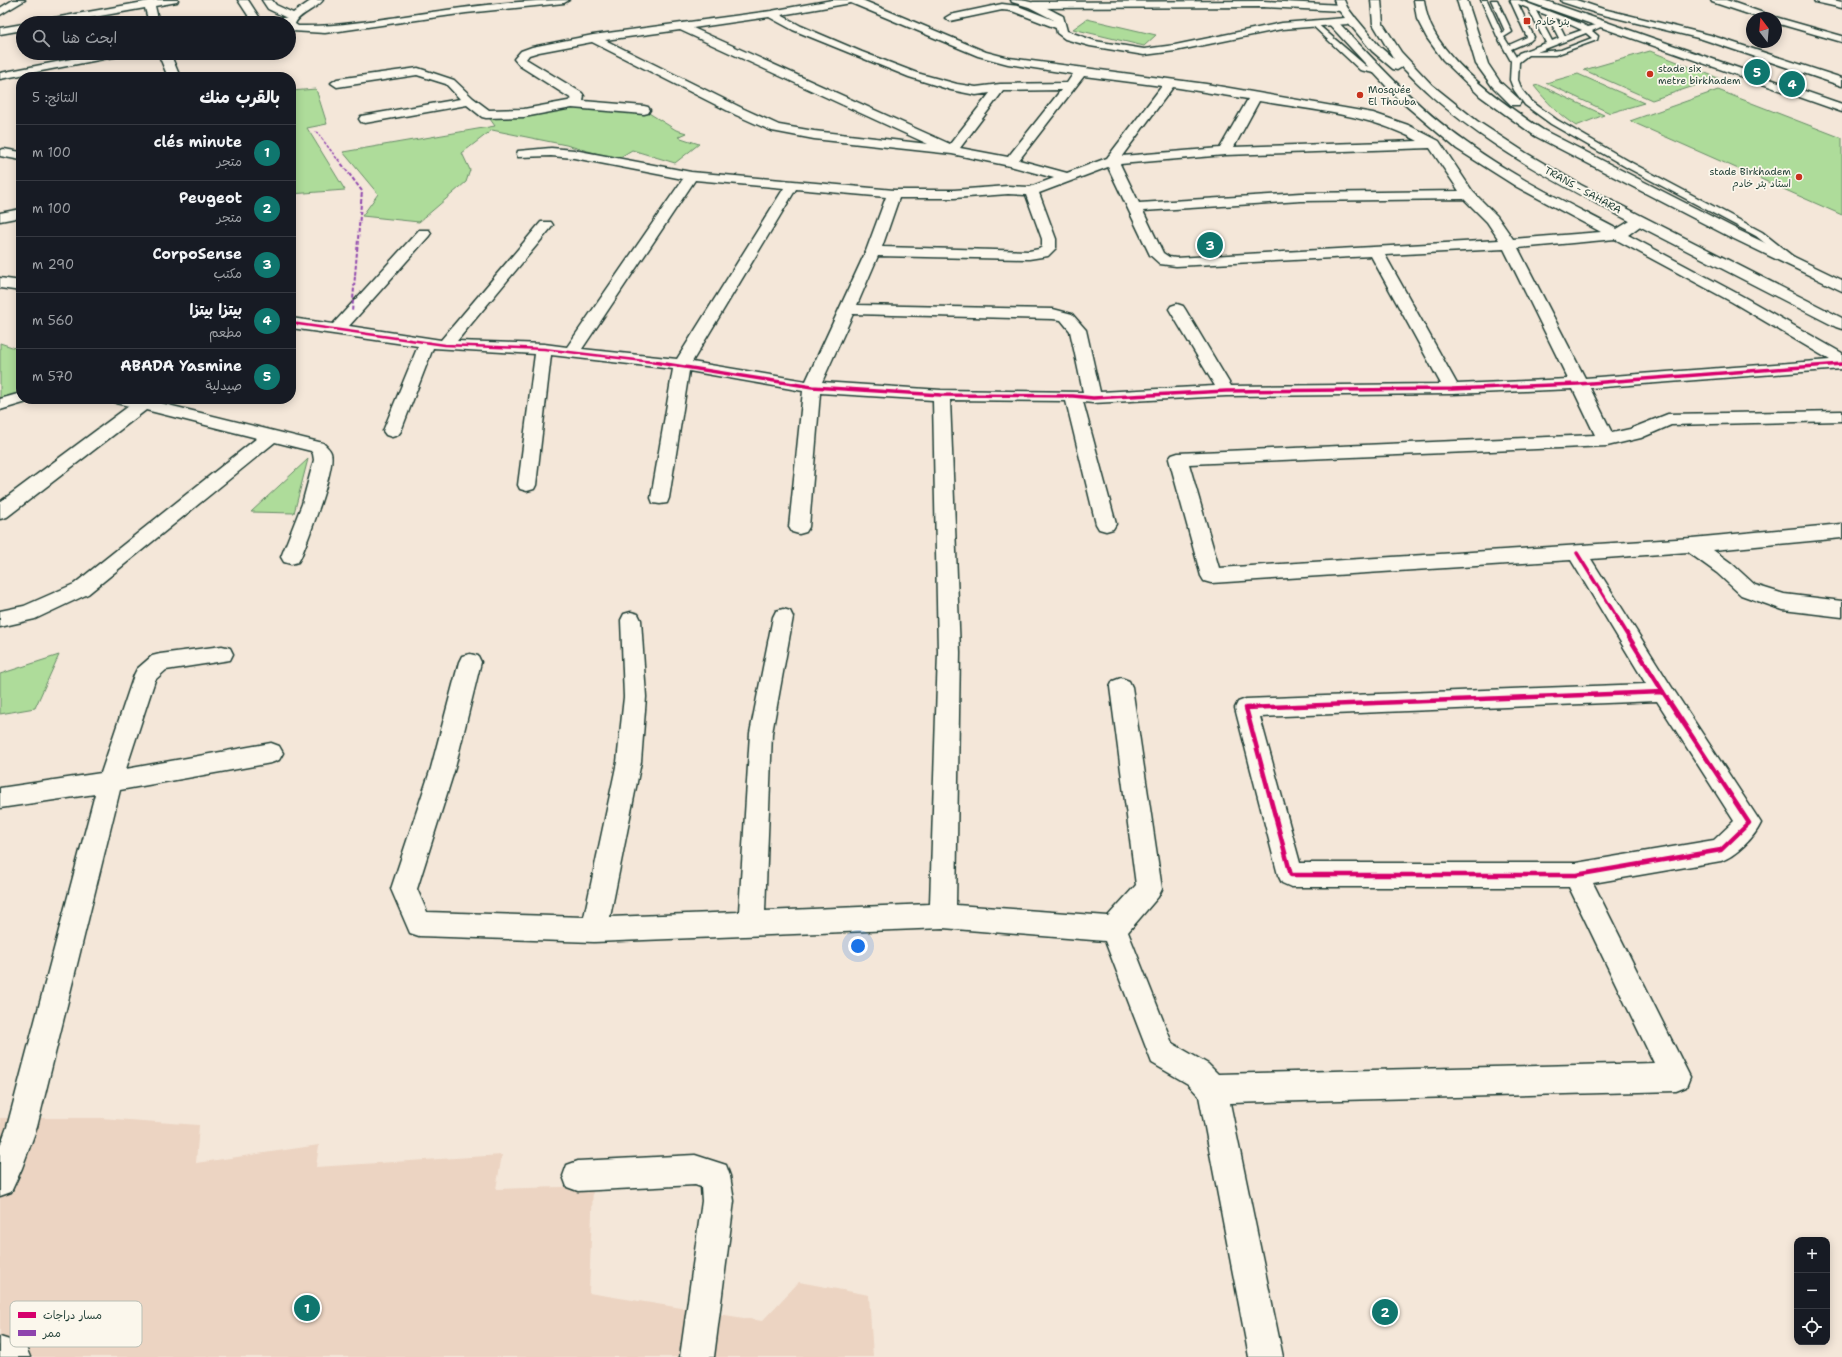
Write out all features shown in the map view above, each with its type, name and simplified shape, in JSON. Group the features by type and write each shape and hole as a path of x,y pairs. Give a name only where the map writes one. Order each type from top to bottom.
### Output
{"main road":[{"path":"0,12 20,0"},
{"path":"82,16 169,0"},
{"path":"243,0 253,16"},
{"path":"267,0 272,7 283,16"},
{"path":"296,18 310,9 318,0"},
{"path":"296,29 325,30 466,10 564,0"},
{"path":"572,104 578,100 578,96 524,64 520,59 525,53 536,49 593,38 771,14 849,0"},
{"path":"853,0 982,54 1015,62 1169,85 1206,88 1254,98 1373,117 1404,128 1434,144 1468,195 1492,219 1508,244 1607,440"},
{"path":"1016,0 1033,5 1059,18 1062,33 1069,37 1106,47 1144,52 1175,48 1282,26 1333,23 1351,19"},
{"name":"TRANS - SAHARA","path":"1376,0 1378,24 1396,54 1428,88 1473,124 1521,156 1576,188 1842,324"},
{"path":"1419,0 1426,29 1449,60 1467,79 1504,109 1539,133 1595,160 1733,233 1842,286"},
{"path":"1462,0 1482,64 1496,84 1536,120 1595,160"},
{"path":"1566,0 1600,11 1706,37 1842,82"},
{"path":"1716,0 1752,12"},
{"path":"1819,0 1842,5"},
{"path":"1033,5 1046,3 1262,2 1340,4 1376,49 1403,73 1428,88"},
{"path":"1532,3 1603,24 1842,108"},
{"path":"66,16 85,4"},
{"path":"149,4 152,16"},
{"path":"950,18 1002,6 1014,8 1060,26"},
{"path":"771,14 797,28 913,75 976,91 1000,88 1071,86"},
{"path":"1782,22 1839,36"},
{"path":"1333,23 1400,95 1462,146 1522,184 1737,299 1842,360"},
{"path":"681,26 952,150"},
{"path":"0,31 16,28"},
{"path":"593,38 740,112 776,128 866,142 952,150 1011,162 1067,177"},
{"path":"21,72 83,60"},
{"path":"167,60 172,72"},
{"path":"337,83 418,71 450,82 469,101 486,114 524,113 572,104 644,110"},
{"path":"1011,162 1081,72"},
{"path":"0,76 16,73"},
{"path":"1112,160 1169,85"},
{"path":"952,150 1000,88"},
{"path":"1225,151 1254,98"},
{"path":"365,119 469,101"},
{"path":"524,154 551,152 574,154 691,176 894,194 1031,191 1112,160 1225,151 1434,144"},
{"path":"4,153 16,155"},
{"path":"1112,160 1157,255 1165,261 1176,262 1375,250 1508,244 1617,235 1640,221"},
{"path":"572,352 691,176"},
{"path":"660,498 682,365 793,184"},
{"path":"873,251 1029,255 1043,252 1049,248 1049,239 1031,191"},
{"path":"799,527 812,387 873,251 894,194"},
{"path":"1135,207 1301,196 1468,195"},
{"path":"0,217 16,215"},
{"path":"446,345 546,225"},
{"path":"336,330 424,233"},
{"path":"1375,250 1452,389"},
{"path":"0,283 16,285"},
{"path":"847,309 1053,314 1066,317 1078,330 1092,398"},
{"path":"1177,309 1226,391"},
{"path":"296,324 427,343 544,349 682,365 812,387 940,395 1073,396 1092,398 1226,391 1452,389 1578,384 1842,364"},
{"path":"392,431 427,343"},
{"path":"527,485 544,349"},
{"path":"940,395 949,652 943,916"},
{"path":"1073,396 1106,524"},
{"path":"0,406 16,400"},
{"path":"139,404 317,447 322,452 323,460 311,504 291,557"},
{"path":"0,512 142,405"},
{"path":"1842,416 1668,420 1636,434 1607,440 1178,459 1211,576 1692,545 1842,531"},
{"path":"0,619 28,612 81,589 271,436"},
{"path":"1692,545 1724,568 1748,590 1783,602 1842,609"},
{"path":"1577,553 1663,692 1749,823 1721,850 1576,875 1291,875 1246,708 1663,692"},
{"path":"751,924 756,855 761,733 782,617"},
{"path":"594,930 629,762 635,698 630,620"},
{"path":"0,1181 7,1168 22,1127 110,782 145,675 160,662 222,654"},
{"path":"470,662 443,768 404,890 419,924 594,930 943,916 1114,929"},
{"path":"1114,929 1149,889 1121,687"},
{"path":"0,798 110,782 271,753"},
{"path":"1212,1089 1676,1077 1576,875"},
{"path":"1114,929 1162,1052 1198,1074 1212,1089 1266,1357"},
{"path":"578,1176 695,1170 715,1176 718,1201 697,1357"},
{"path":"0,1354 12,1357"}],"lane":[{"path":"1484,0 1500,36 1515,61 1514,80 1518,90 1528,103 1554,122 1629,165 1759,234 1798,265"},
{"path":"1494,0 1509,32 1500,36"},
{"path":"1507,48 1528,40 1531,37 1513,0"},
{"path":"1513,0 1532,3 1550,14 1580,25 1595,36 1596,39 1554,55 1542,56 1526,53"},
{"path":"1532,3 1550,44"},
{"path":"1550,14 1563,39"},
{"path":"1313,23 1363,68 1380,73"},
{"path":"1515,61 1526,53 1603,24"}],"shaded area":[{"path":"0,1118 101,1118 199,1125 196,1163 319,1145 316,1167 502,1155 496,1189 593,1186 589,1293 762,1321 799,1282 869,1295 873,1357 0,1357"}],"green space":[{"path":"1087,19 1156,35 1144,46 1073,29"},
{"name":"stade six metre birkhadem","path":"1650,51 1718,78 1652,100 1584,70"},
{"path":"1578,74 1644,103 1610,113 1546,83"},
{"path":"1539,85 1604,115 1576,126 1554,108 1534,86"},
{"path":"316,89 327,124 307,128 345,190 296,194 296,91"},
{"name":"stade Birkhadem استاد بئر خادم","path":"1718,90 1842,138 1842,215 1630,121"},
{"path":"558,107 644,110 676,130 687,133 678,137 699,144 675,163 632,150 617,159 566,145 492,130 462,153 470,170 466,182 419,222 362,216 378,194 343,152 495,126 490,119"},
{"path":"0,343 16,348 16,396 0,401"},
{"path":"308,459 294,513 251,512"},
{"path":"59,655 35,708 0,714 0,674"}],"marked path":[{"path":"316,131 362,191 352,312"}],"cycle path":[{"path":"296,324 445,345 544,349 682,365 812,387 941,395 1073,396 1093,398 1226,391 1452,389 1578,384 1842,364"},
{"path":"1577,553 1663,692 1749,823 1721,850 1576,875 1291,875 1246,708 1663,692"}],"place":[{"name":"بئر خادم","path":"1527,21"},
{"name":"ABADA Yasmine","path":"1757,72"},
{"name":"stade six metre birkhadem","path":"1650,74"},
{"name":"بيتزا بيتزا","path":"1792,84"},
{"name":"Mosquée El Thouba","path":"1360,95"},
{"name":"stade Birkhadem استاد بئر خادم","path":"1799,177"},
{"name":"CorpoSense","path":"1210,245"},
{"name":"clés minute","path":"307,1308"},
{"name":"Peugeot","path":"1385,1312"}]}
